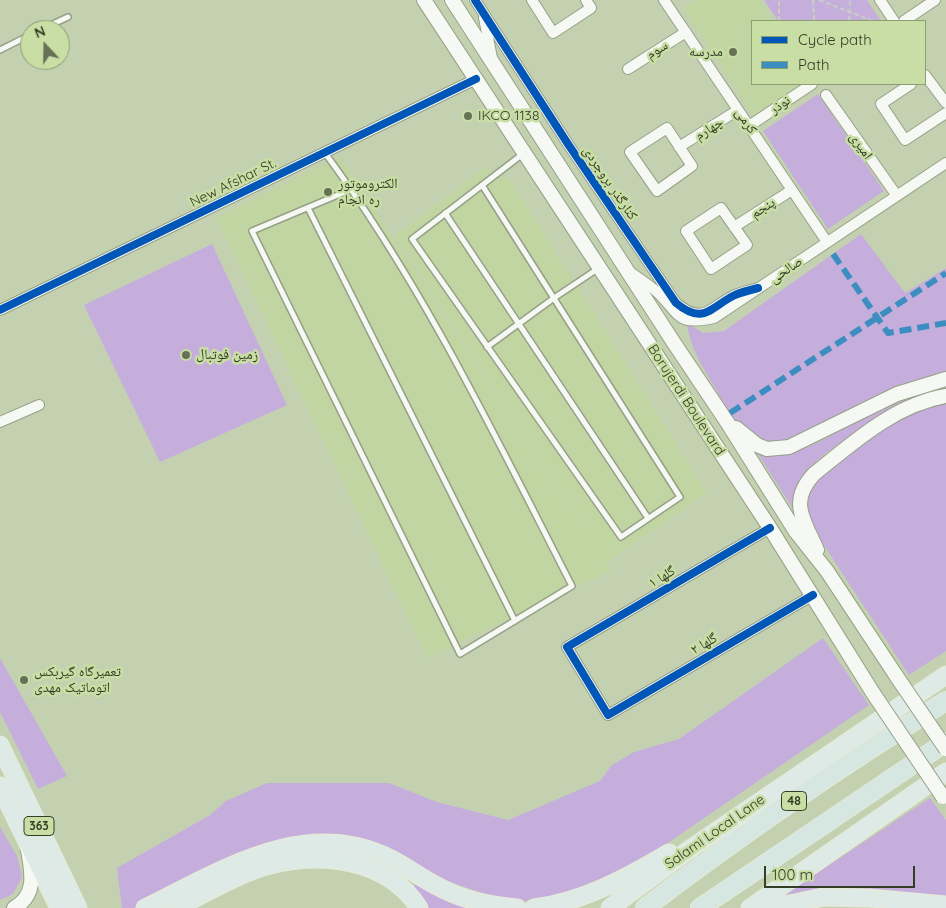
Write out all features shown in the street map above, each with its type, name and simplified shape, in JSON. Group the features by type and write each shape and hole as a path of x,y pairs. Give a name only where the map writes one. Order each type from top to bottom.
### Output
{"highway":[{"name":"48","path":"646,908 762,822 883,740 946,701"},
{"name":"48","path":"700,908 946,742"}],"main road":[{"name":"Borujerdi Boulevard","path":"424,0 770,528 873,693 945,799"},
{"name":"Borujerdi Boulevard","path":"452,0 727,422 796,532 827,571 946,750"},
{"path":"727,422 757,445 767,448 788,447 897,394 946,379"},
{"path":"827,571 801,514 799,504 805,484 827,463 888,417 913,406 946,396"},
{"name":"Salami Local Lane","path":"610,908 693,846 946,675"},
{"name":"363","path":"0,745 78,908"},
{"path":"750,908 946,772"},
{"name":"363","path":"0,786 59,908"},
{"path":"25,906 30,890 31,868 27,842"},
{"path":"145,908 266,852 303,843 324,842 368,849 391,859 455,895 478,902 517,908"},
{"path":"534,908 567,901 625,879 670,853 693,846"},
{"path":"176,908 269,865 304,859 339,860 374,870 397,884 419,908"},
{"path":"771,908 823,897 869,898 946,905"}],"street":[{"name":"کنارگذر بروجردی","path":"475,0 568,144 676,303 688,313 701,314 713,310 735,295 758,288"},
{"path":"532,0 553,33 591,8 586,0"},
{"path":"880,0 893,20"},
{"path":"905,20 935,0"},
{"name":"کرمی","path":"667,1 827,242"},
{"path":"483,13 494,64"},
{"name":"سوم","path":"628,68 686,32"},
{"path":"926,76 946,103"},
{"name":"New Afshar St.","path":"0,310 476,79"},
{"name":"نوذر","path":"749,126 810,85"},
{"path":"905,85 881,104 905,140 946,113"},
{"name":"امیری","path":"826,96 897,196"},
{"name":"چهارم","path":"679,147 738,110"},
{"path":"667,128 679,147 692,166 657,191 630,152 667,128"},
{"name":"صالحی","path":"628,270 658,293 679,318 695,322 714,318 946,163"},
{"name":"پنجم","path":"734,227 792,190"},
{"path":"721,208 734,227 747,246 711,268 686,231 721,208"},
{"path":"0,422 39,405"},
{"name":"گلها ۱","path":"608,715 568,647 770,528"},
{"name":"گلها ۲","path":"608,715 813,595"}],"lane":[{"path":"60,20 68,16"},
{"path":"0,50 20,40"},
{"path":"325,152 352,189 450,350 572,586 460,654 252,231 352,189"},
{"path":"482,185 680,497 621,537 412,238 524,153"},
{"path":"308,208 514,621"},
{"path":"445,213 648,518"},
{"path":"487,347 554,298 600,268"}],"path":[{"path":"779,0 779,20"},
{"path":"813,0 814,20"},
{"path":"820,0 870,20"},
{"path":"849,20 850,0"}],"shaded area":[{"name":"مدرسه","path":"696,0 759,0 772,20 751,20 751,85 803,85 755,117 683,8"},
{"path":"764,0 867,0 880,20 777,20"},
{"path":"818,94 884,191 828,229 763,131"},
{"path":"340,157 595,544 395,236 486,167 512,182 707,493 607,562 612,570 427,658 216,218"},
{"path":"861,234 905,293 946,268 946,373 901,386 813,432 795,439 779,443 758,441 738,425 723,402 695,352 687,323 703,333 724,331"},
{"name":"زمین فوتبال","path":"212,244 287,405 160,462 84,305"},
{"path":"946,384 946,390 858,432 816,462 801,478 794,496 797,515 758,454 775,455 808,447 888,404"},
{"path":"946,402 946,651 909,675 810,524 805,505 811,484 887,425 912,412"},
{"path":"823,638 869,705 656,851 583,890 542,900 525,901 487,895 436,877 392,850 354,837 313,836 205,873 135,908 122,908 117,868 210,815 226,801 267,783 389,783 437,802 508,820 600,781 612,765 634,752 679,739"},
{"path":"0,658 67,776 38,789 0,712"},
{"path":"930,798 946,820 946,900 772,903"},
{"path":"0,827 17,856 22,877 13,894 0,900"},
{"path":"417,882 475,908 426,908 412,888"}],"marked path":[{"path":"833,254 888,333 946,323"},
{"path":"730,413 946,273"}],"cycle path":[{"path":"475,0 568,144 676,303 686,310 700,314 713,309 735,295 758,288"},
{"path":"0,310 476,79"},
{"path":"770,528 567,647 608,715 813,595"}],"place":[{"name":"مدرسه","path":"733,52"},
{"name":"IKCO 1138","path":"468,116"},
{"name":"الکتروموتور ره انجام","path":"328,192"},
{"name":"زمین فوتبال","path":"186,355"},
{"name":"تعمیرگاه گیربکس اتوماتیک مهدی","path":"24,680"}]}
